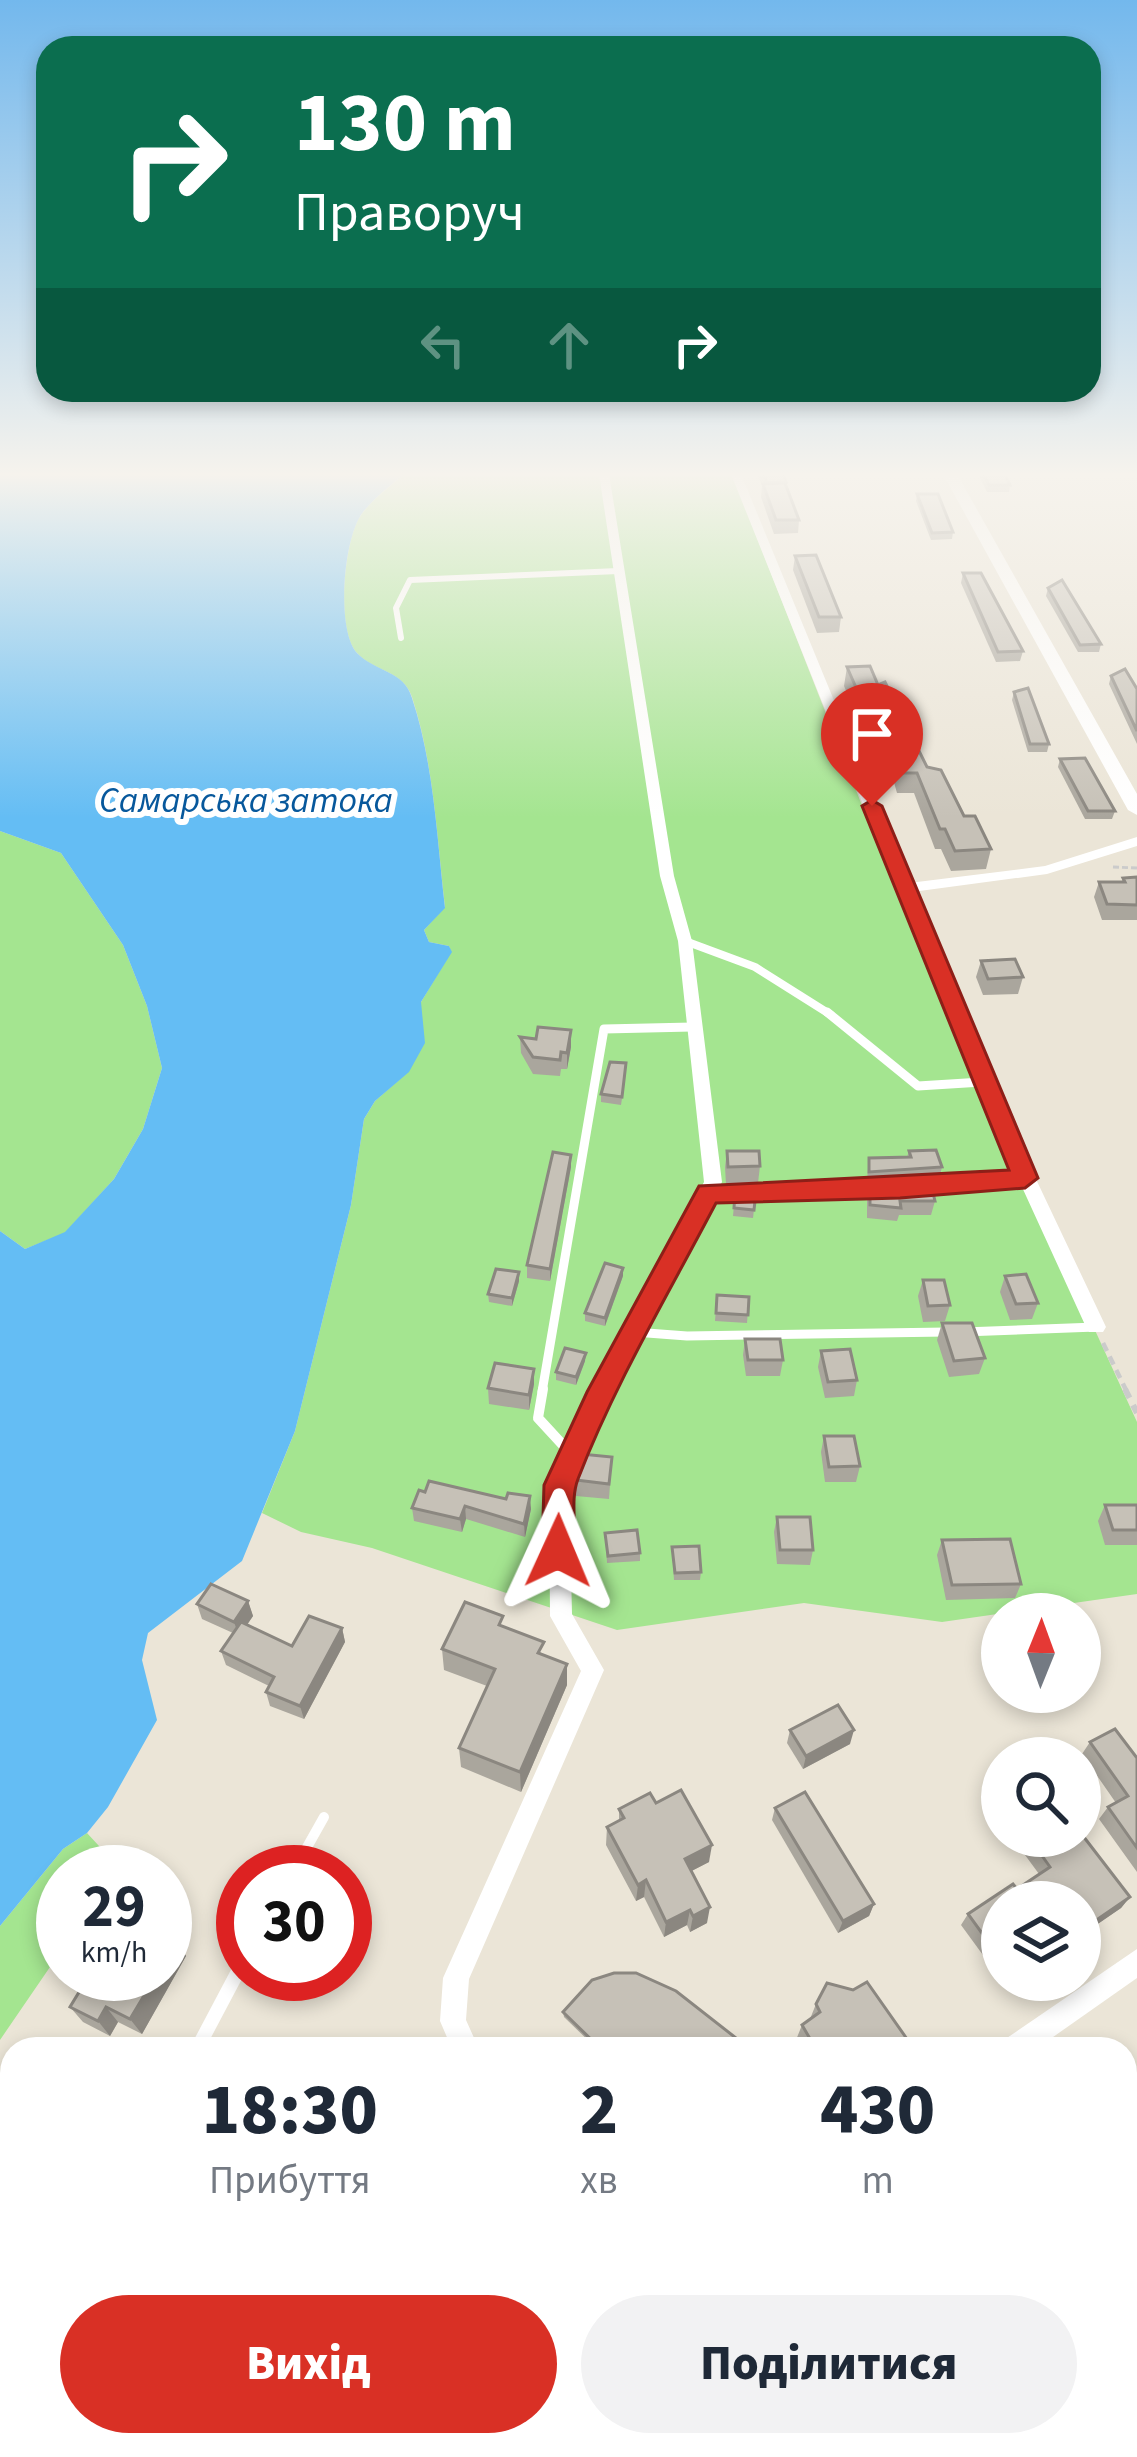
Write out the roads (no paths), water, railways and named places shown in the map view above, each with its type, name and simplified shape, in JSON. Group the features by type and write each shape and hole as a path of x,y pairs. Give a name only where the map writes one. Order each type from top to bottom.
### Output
{"street":[{"path":"460,2037 452,2021 456,1978 593,1670 560,1616 560,1485 713,1182 685,941 667,876 621,589"},
{"path":"783,589 982,1082 1096,1327"},
{"path":"1014,589 1137,810"},
{"path":"907,888 1047,870 1137,841"},
{"path":"1029,2037 1137,1962"}],"lane":[{"path":"401,638 396,608 406,589"},
{"path":"685,941 776,974 824,1004 919,1086 982,1082"},
{"path":"573,1456 538,1418 597,1052 604,1029 692,1027"},
{"path":"708,1193 900,1188 1025,1178"},
{"path":"634,1332 687,1336 1096,1327"},
{"path":"308,1845 324,1817"},
{"path":"203,2037 222,2001"}],"water":[{"name":"Самарська затока","path":"0,589 345,589 346,625 357,653 396,676 412,698 430,775 445,908 424,930 429,942 449,946 452,952 421,1002 425,1043 409,1072 375,1101 364,1119 351,1205 295,1431 242,1561 148,1633 142,1660 157,1720 108,1807 87,1833 69,1845 36,1845 36,1882 0,1926 0,1231 25,1249 65,1232 114,1179 143,1129 162,1068 147,1006 123,945 61,853 0,831"}]}
